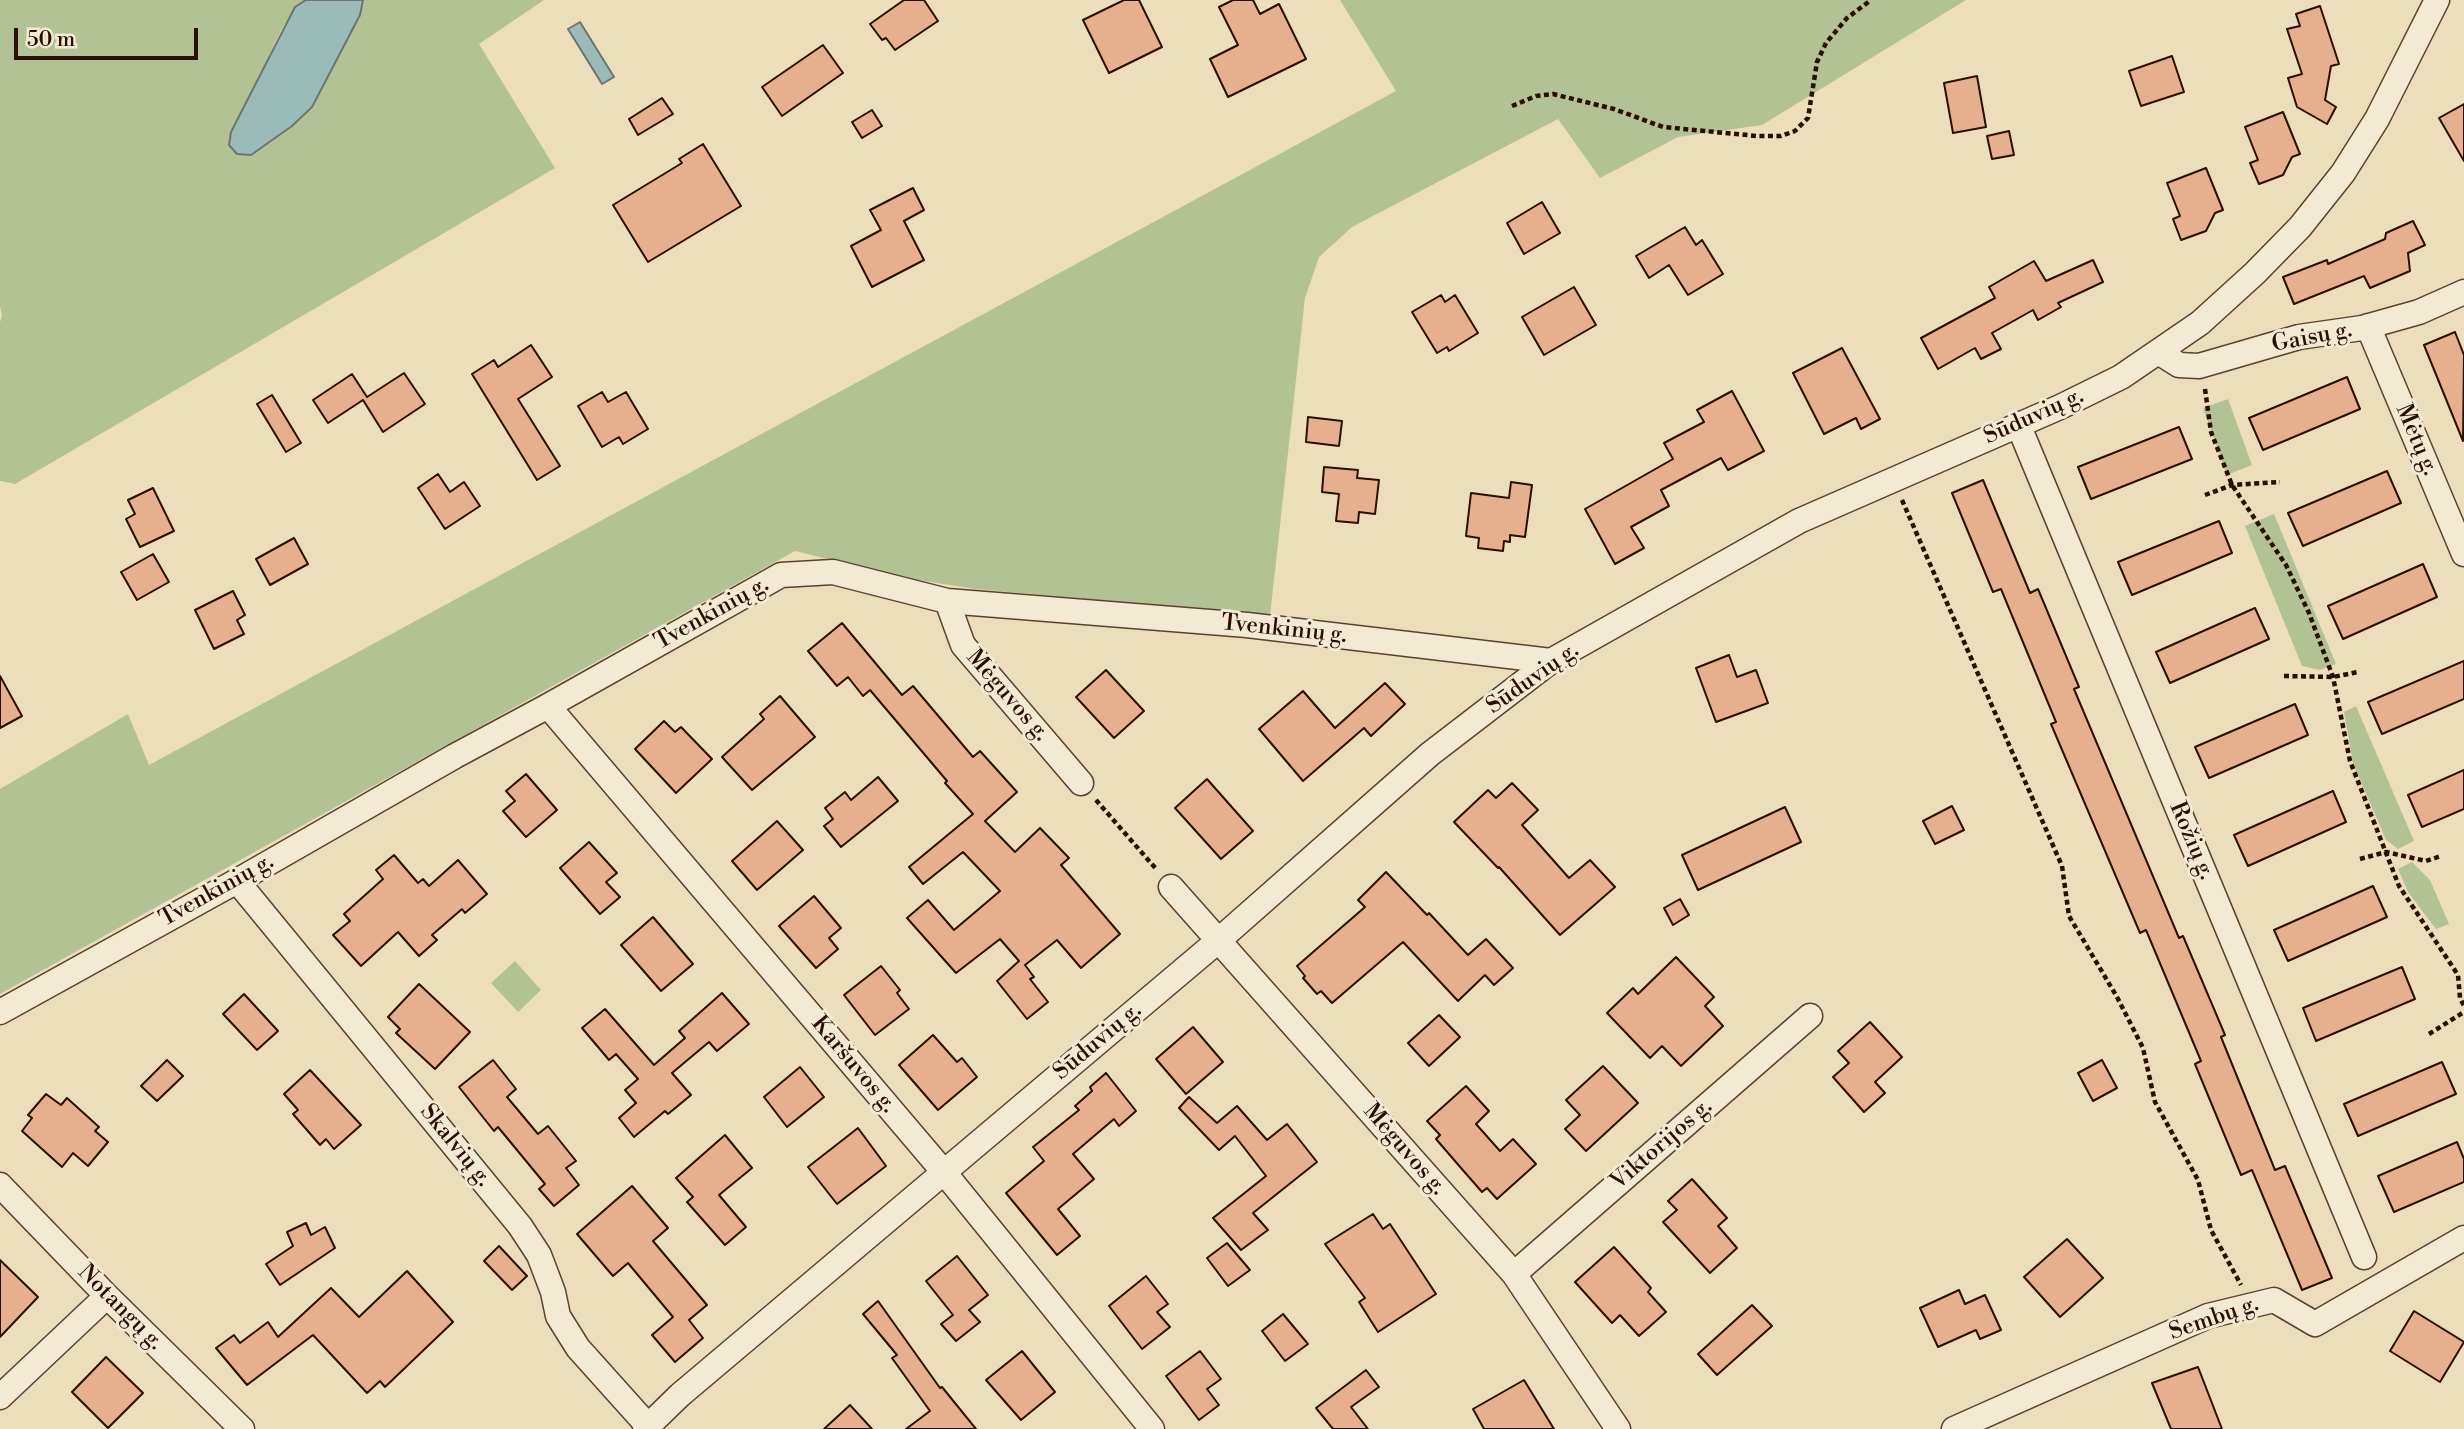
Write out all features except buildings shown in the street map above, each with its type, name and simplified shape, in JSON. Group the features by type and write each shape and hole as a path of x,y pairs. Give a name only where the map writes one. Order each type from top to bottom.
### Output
{"street":[{"name":"Sūduvių g.","path":"646,1427 943,1171 1219,940 1430,754 1551,662 1799,521 2060,407 2121,377 2160,353 2200,323 2300,227 2343,173 2377,120 2437,0"},
{"name":"Gaisų g.","path":"2160,353 2170,362 2199,366 2298,337 2368,326 2419,312 2464,292"},
{"name":"Mėtų g.","path":"2368,326 2464,554"},
{"name":"Rožių g.","path":"2018,424 2364,1258"},
{"name":"Tvenkinių g.","path":"0,1012 781,575 833,572 947,601 1247,625 1551,662"},
{"name":"Mėguvos g.","path":"947,601 963,645 1081,783"},
{"name":"Karšuvos g.","path":"548,706 943,1171 1152,1429"},
{"name":"Skalvių g.","path":"237,881 520,1226 539,1255 553,1292 558,1317 578,1348 646,1427"},
{"name":"Mėguvos g.","path":"1171,887 1514,1275 1618,1429"},
{"name":"Viktorijos g.","path":"1514,1275 1811,1016"},
{"name":"Notangų g.","path":"0,1185 107,1296 242,1429"},
{"name":"Sembų g.","path":"1954,1429 2208,1316 2274,1300 2315,1324 2464,1238"},
{"path":"0,1397 107,1296"}],"path":[{"path":"1512,106 1536,96 1553,94 1614,109 1663,127 1781,136 1795,131 1808,117 1817,62 1826,43 1847,18 1871,0"},
{"path":"2199,366 2207,396 2211,432 2232,485 2286,565 2309,613 2333,677 2350,761 2399,886 2458,975 2460,998 2464,1006"},
{"path":"1893,480 2062,866 2069,916 2117,997 2143,1048 2155,1102 2198,1180 2211,1230 2242,1287 2257,1304"},
{"path":"2204,495 2232,485 2280,482"},
{"path":"2284,676 2333,677 2358,672"},
{"path":"1081,783 1171,887"},
{"path":"2360,859 2386,852 2398,857 2426,861 2441,856"},
{"path":"2429,1034 2464,1012"}],"green space":[{"path":"0,0 306,0 282,29 263,71 237,154 250,155 292,126 360,15 363,0 544,0 479,44 555,168 15,484 0,481"},
{"path":"1340,0 1966,0 1762,125 1678,137 1600,178 1558,119 1352,227 1319,257 1305,298 1270,616 976,589 911,579 795,551 0,994 0,789 128,714 149,765 1396,91"},
{"path":"2228,399 2252,465 2227,475 2203,408"},
{"path":"2274,514 2336,664 2320,670 2302,666 2245,526"},
{"path":"2356,706 2414,841 2398,849 2386,840 2353,763 2344,712"},
{"path":"2412,862 2430,880 2449,924 2436,929 2408,892 2398,869"},
{"path":"515,961 541,990 518,1012 491,983"}],"water":[{"path":"306,0 363,0 360,15 312,107 292,126 251,155 237,154 229,145 231,132 295,7"},
{"path":"580,22 614,77 602,84 568,29"}]}
